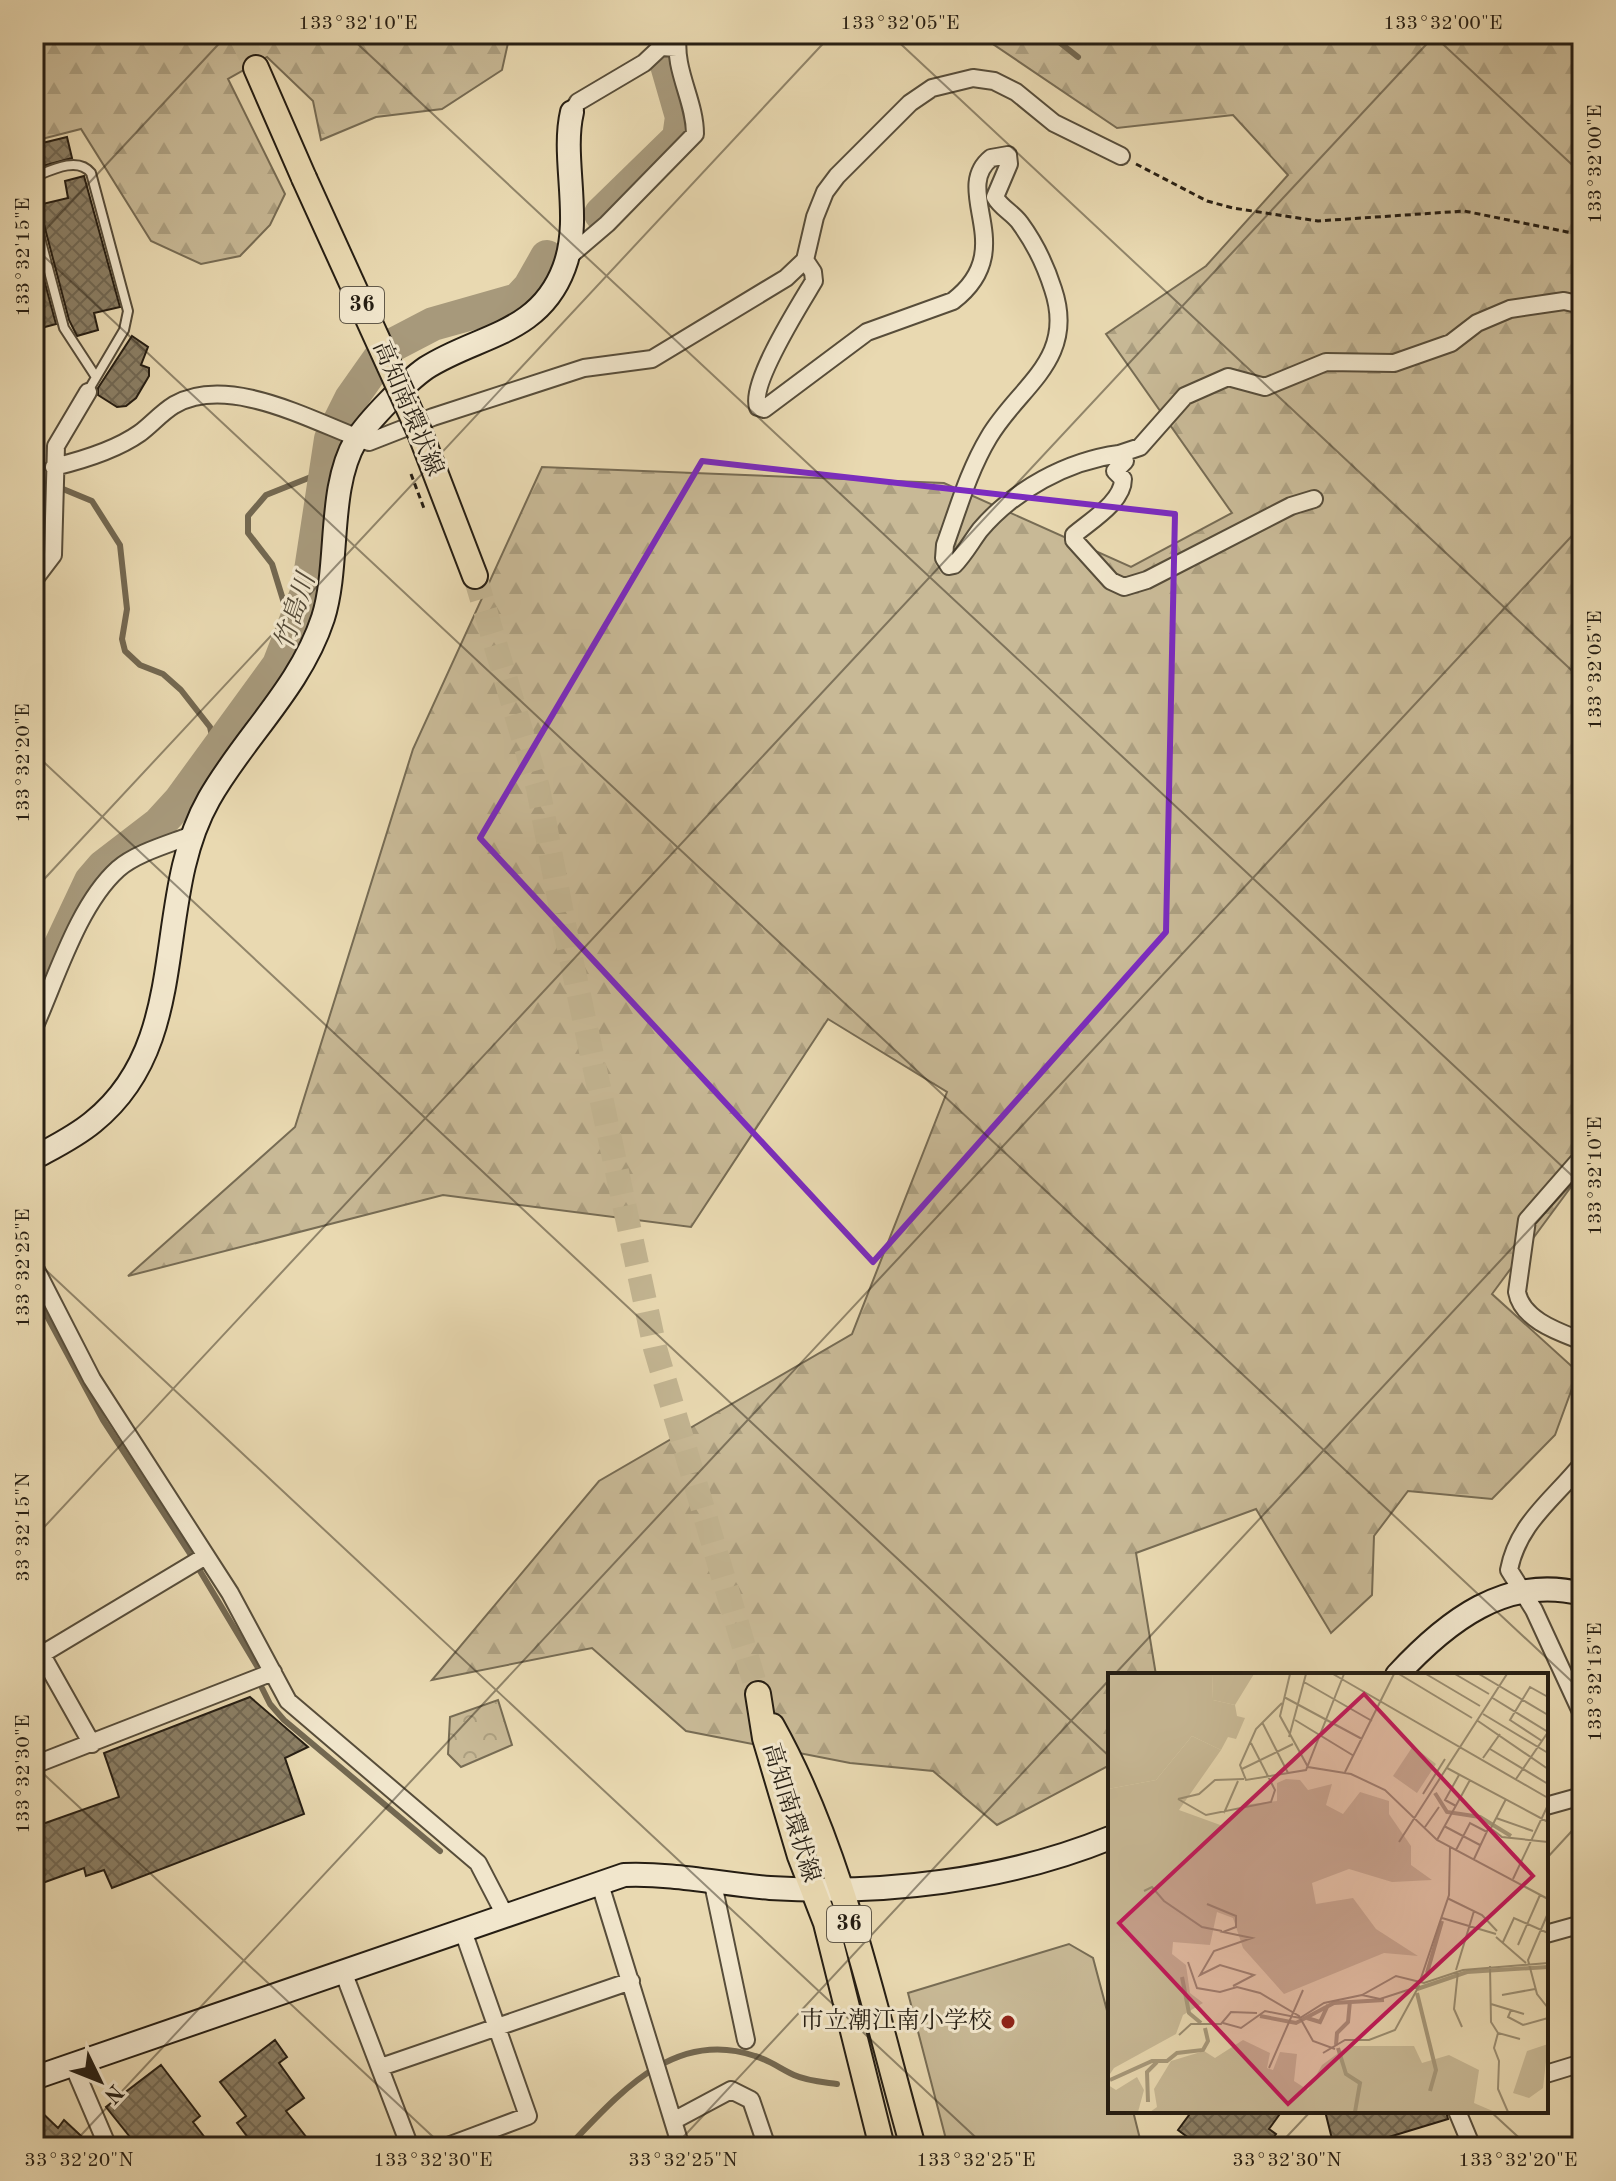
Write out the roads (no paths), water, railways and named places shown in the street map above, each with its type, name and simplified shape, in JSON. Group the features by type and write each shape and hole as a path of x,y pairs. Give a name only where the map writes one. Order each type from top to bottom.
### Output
{"main road":[{"name":"高知南環状線","path":"256,68 420,433 475,576"},
{"name":"高知南環状線","path":"882,2147 826,1923 765,1738 760,1702 801,1779 839,1888 913,2147"}],"street":[{"path":"343,431 426,369 495,337 530,316 555,286 572,246 572,112 578,102 644,63 661,47 677,41 695,134 618,213 567,258"},
{"path":"54,467 83,460 139,434 174,405 205,396 236,395 369,442 433,417 584,368 652,359 755,299 805,260 825,192 910,103 932,88 973,78 994,81 1016,92 1054,123 1121,156"},
{"path":"805,260 813,272 814,281 788,325 757,393 758,407 764,409 867,332 953,301 962,294 980,273 985,253 983,216 975,187 979,173 991,158 1008,155 1009,164 995,197 1020,223 1038,255 1053,289 1057,330 1052,356 1046,367 1002,418 982,450 945,545 946,562 954,565 981,530 1019,493 1077,465 1140,447 1185,396 1228,377 1265,387 1326,362 1394,363 1451,343 1477,323 1510,309 1564,301 1582,305"},
{"path":"34,580 53,555 54,467 59,437 92,385"},
{"path":"34,1158 94,1122 129,1084 151,1044 164,1000 181,868 192,835 209,799 283,696 309,651 323,617 343,477 343,431"},
{"path":"1119,454 1125,461 1115,471 1123,479 1123,487 1106,509 1074,535 1074,540 1111,581 1124,587 1147,580 1291,506 1314,499"},
{"path":"34,1028 89,905 102,886 121,866 192,835"},
{"path":"1582,1157 1527,1220 1517,1292 1521,1303 1547,1326 1582,1341"},
{"path":"34,1266 92,1379 230,1593 288,1701 478,1863 505,1915"},
{"path":"1581,1468 1526,1527 1514,1545 1509,1570 1534,1610 1582,1714"},
{"path":"92,1744 37,1651 204,1557"},
{"path":"1399,1673 1439,1633 1487,1601 1520,1591 1561,1588 1582,1594"},
{"path":"34,1765 273,1672"},
{"path":"1548,1805 1582,1796"},
{"path":"34,2078 344,1974 599,1881 624,1875 657,1874 712,1879 767,1888 879,1889 1023,1867 1108,1839"},
{"path":"712,1879 746,2040"},
{"path":"599,1881 681,2147"},
{"path":"1548,1933 1582,1924"},
{"path":"445,2147 528,2116 463,1931"},
{"path":"344,1974 410,2147"},
{"path":"381,2067 631,1981"},
{"path":"1548,2073 1582,2063"},
{"path":"73,2065 108,2147"},
{"path":"673,2121 731,2090 751,2100 767,2147"},
{"path":"1458,2113 1472,2147"}],"lane":[{"path":"34,177 76,163 84,165 91,173 128,317 92,385"},
{"path":"34,215 64,328 92,385"}],"waterway":[{"path":"1049,34 1078,57"},
{"name":"竹島川","path":"601,214 679,138 682,117 667,65"},
{"name":"竹島川","path":"34,1002 91,881 103,867 159,824 180,801 279,665 308,590 331,439 351,399 387,348 433,324 518,300 530,287 547,257"},
{"path":"292,629 272,564 248,533 248,516 266,495 326,471"},
{"path":"34,486 46,489"},
{"path":"63,489 92,501 120,545 127,609 122,639 125,651 140,665 163,674 181,690 210,727 216,753"},
{"path":"34,1292 103,1420 191,1555"},
{"path":"200,1571 257,1666"},
{"path":"262,1688 270,1704 284,1720 440,1851"},
{"path":"568,2147 607,2106 650,2071 699,2051 726,2050 755,2056 799,2077 837,2084"}],"tunnel":[{"path":"240,34 256,68"},
{"path":"475,576 538,788 566,935 655,1348 758,1694"}],"place":[{"name":"市立潮江南小学校","path":"1008,2022"}]}
